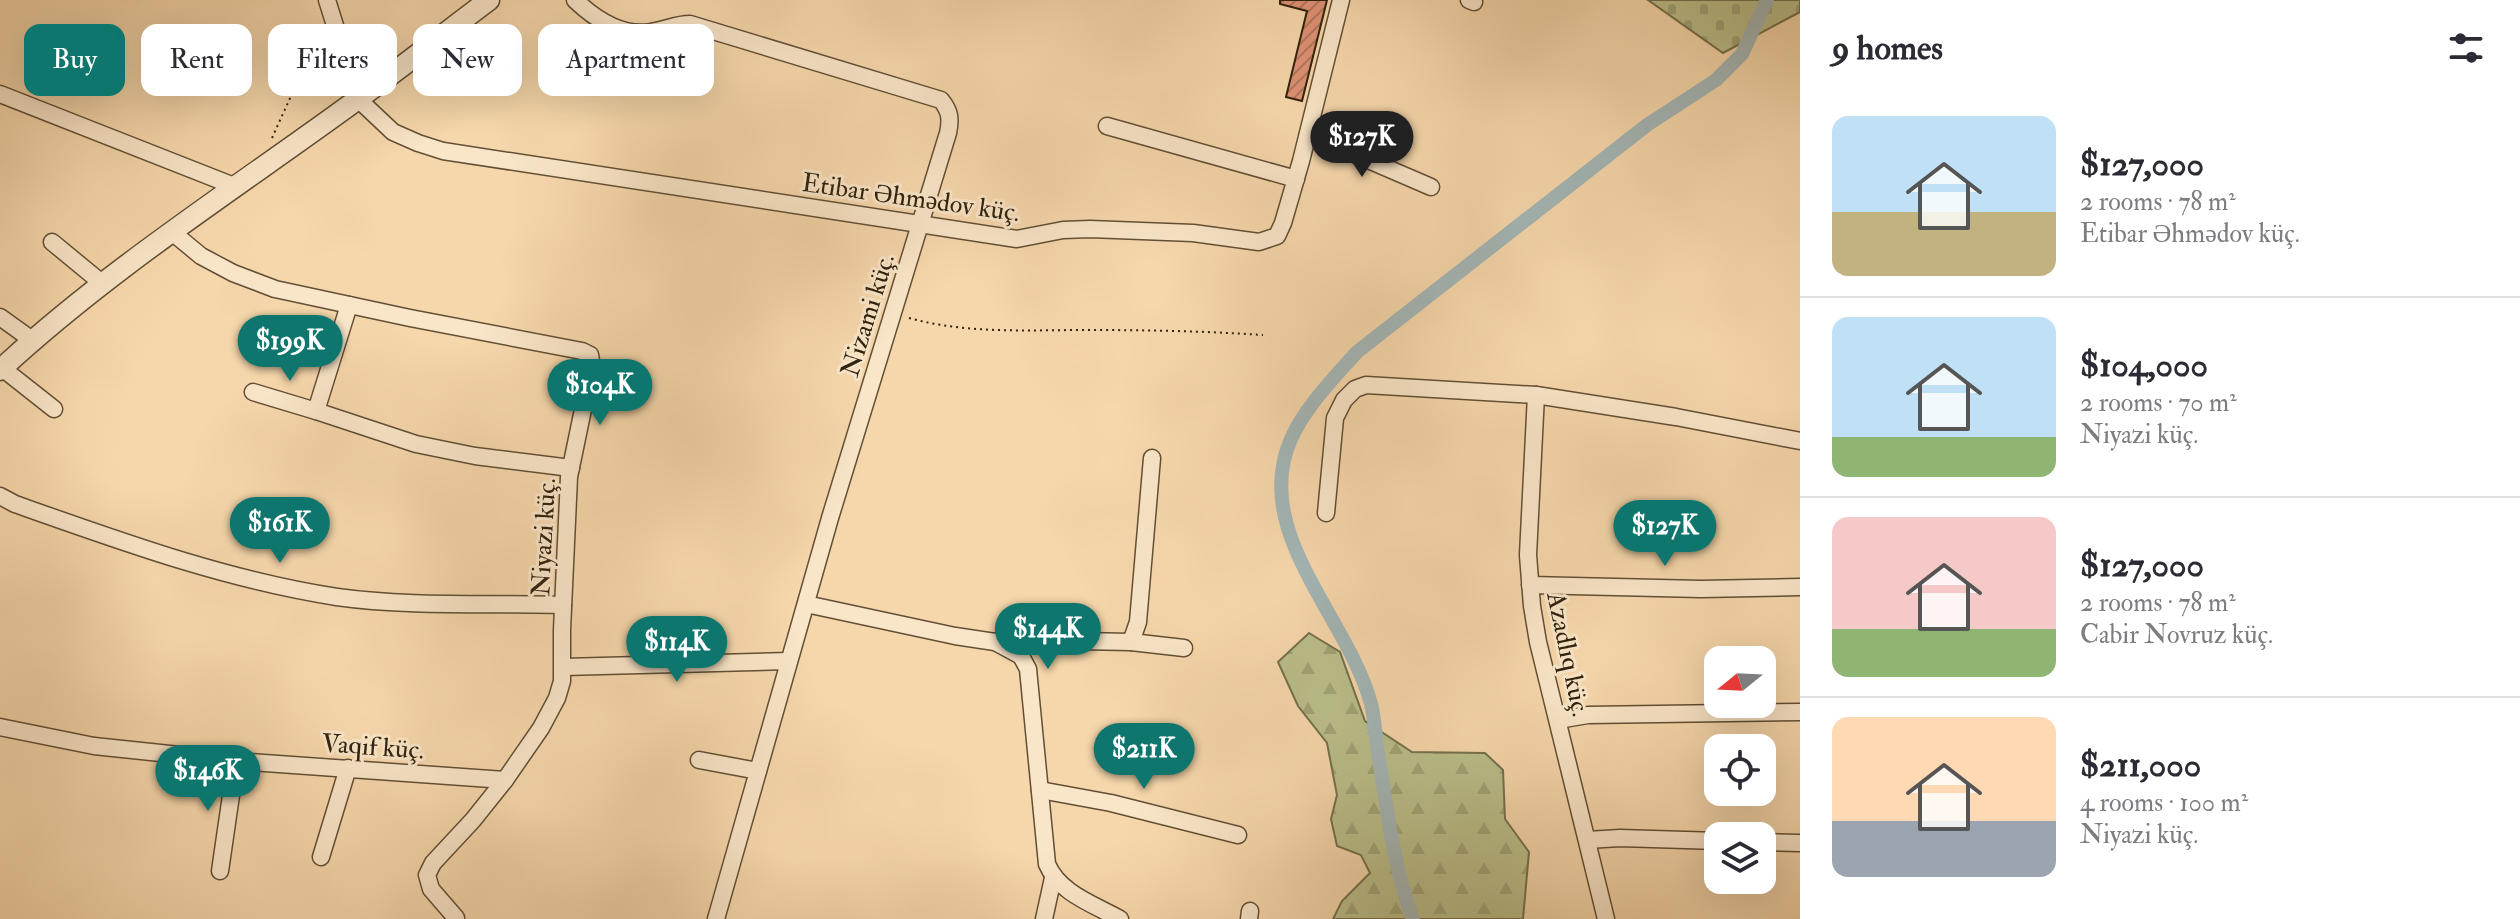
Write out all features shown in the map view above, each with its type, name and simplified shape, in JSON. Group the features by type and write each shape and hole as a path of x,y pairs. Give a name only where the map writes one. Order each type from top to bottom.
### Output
{"street":[{"path":"327,0 358,99"},
{"path":"54,409 1,369 32,340 103,284 489,0"},
{"name":"Nizami küç.","path":"575,0 591,15 633,33 690,24 941,100 949,109 950,121 789,661 716,919"},
{"name":"Etibar Əhmədov küç.","path":"358,99 393,132 443,151 1017,239 1063,230 1090,229 1193,233 1259,242 1277,236 1283,223 1341,0"},
{"path":"0,94 234,186"},
{"path":"1107,126 1296,179"},
{"path":"1308,134 1431,187"},
{"name":"Niyazi küç.","path":"172,232 201,256 233,273 275,289 590,355 592,366 571,468 562,681 541,728 505,780 433,863 427,875 431,889 456,918"},
{"path":"52,242 103,284"},
{"path":"316,411 349,305"},
{"path":"0,317 32,340"},
{"path":"1326,513 1335,418 1344,400 1355,389 1366,385 1536,395 1800,441"},
{"path":"253,392 416,444 475,456 571,468"},
{"name":"Azadlıq küç.","path":"1536,395 1528,525 1530,585 1538,642 1606,919"},
{"path":"1131,642 1138,622 1152,458"},
{"path":"0,496 149,551 291,589 370,601 563,605"},
{"path":"1530,585 1701,589 1800,587"},
{"path":"806,604 995,642 1041,635 1184,648"},
{"path":"995,642 1021,656 1028,669 1047,864 1053,878 1066,889 1120,919"},
{"path":"563,667 789,661"},
{"path":"1558,720 1588,715 1800,712"},
{"name":"Vaqif küç.","path":"0,727 94,746 236,761 505,780"},
{"path":"699,760 758,771"},
{"path":"220,871 236,761"},
{"path":"321,857 348,768"},
{"path":"1040,790 1111,803 1238,835"},
{"path":"1587,840 1704,841"},
{"path":"1776,842 1800,843"},
{"path":"1044,919 1053,878"}],"path":[{"path":"272,159 272,137 317,36 334,18"},
{"path":"892,314 934,325 980,330 1172,329 1263,335"}],"green space":[{"path":"1648,0 1800,0 1800,12 1723,53"},
{"path":"1309,633 1340,652 1365,721 1412,752 1485,753 1503,770 1505,819 1529,852 1523,919 1333,919 1342,901 1370,873 1361,855 1337,846 1331,819 1337,795 1327,743 1298,706 1278,662"}],"building":[{"path":"1280,0 1327,0 1302,101 1286,97 1307,11 1280,4"}],"waterway":[{"path":"1413,919 1391,837 1371,704 1359,671 1292,541 1283,507 1282,474 1291,439 1312,404 1357,352 1647,125 1716,80 1742,54 1767,0"}]}
